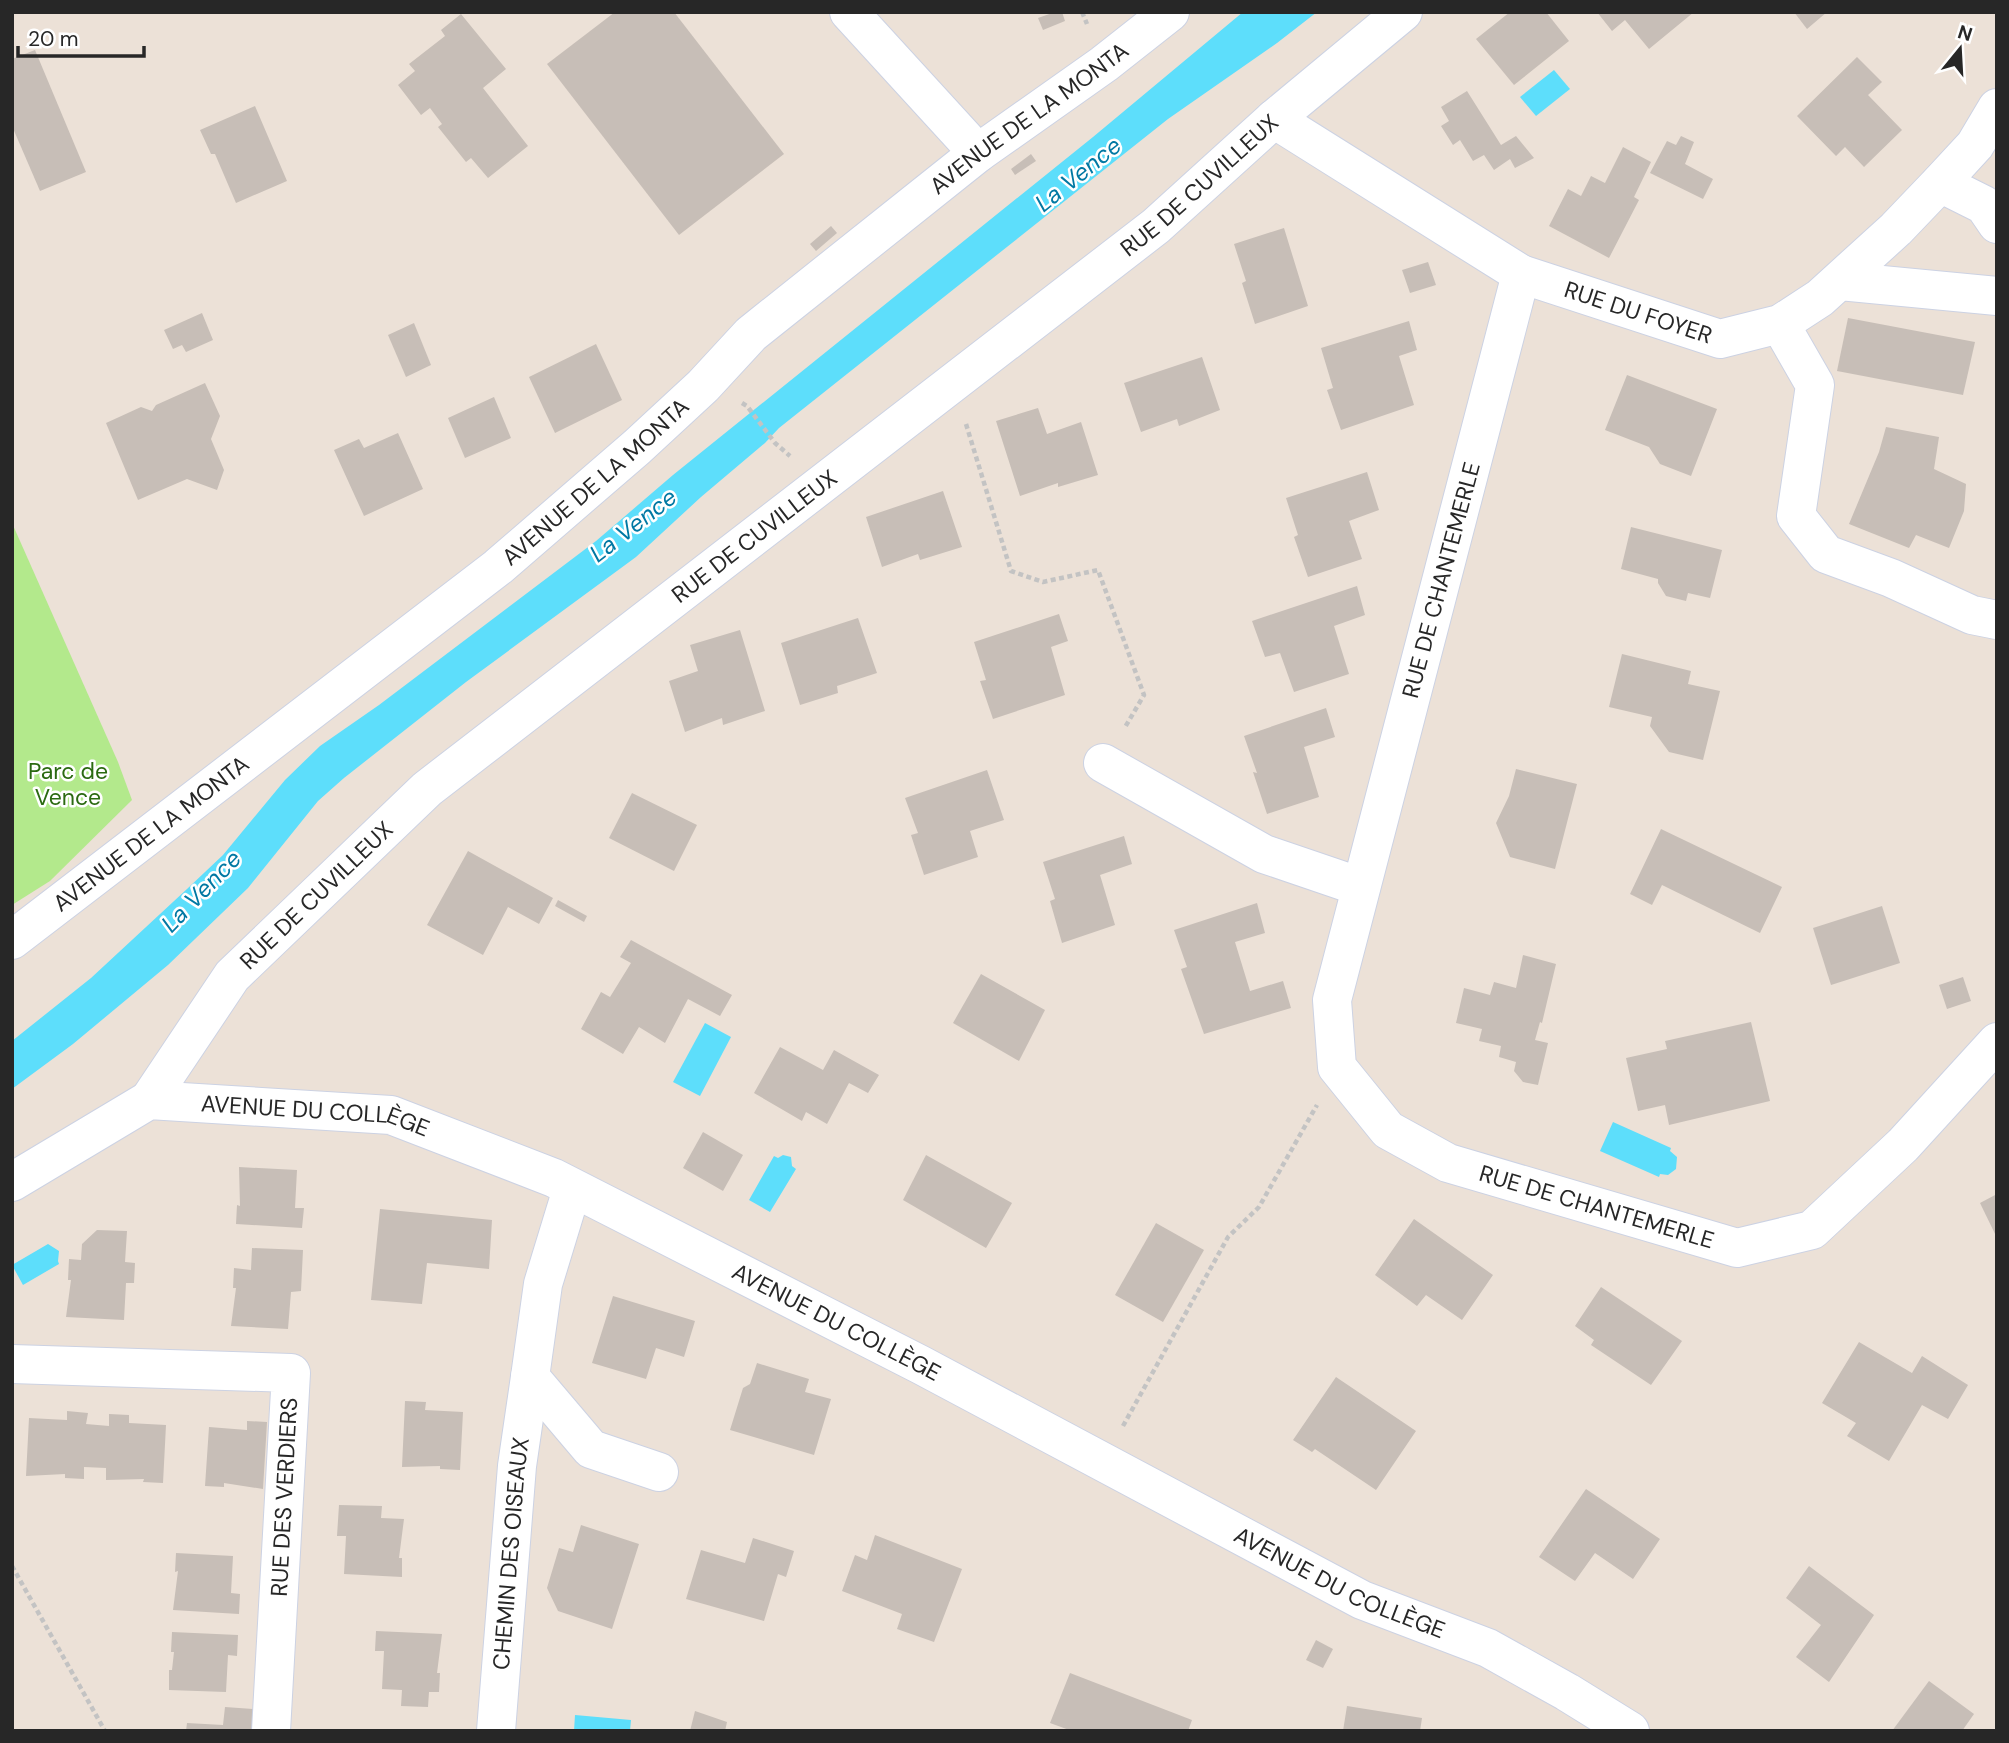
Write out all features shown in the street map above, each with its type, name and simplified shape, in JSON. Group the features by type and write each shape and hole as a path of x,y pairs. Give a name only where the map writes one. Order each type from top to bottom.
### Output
{"street":[{"path":"849,12 978,153"},
{"name":"AVENUE DE LA MONTA","path":"12,940 498,567 637,447 703,386 751,334 978,153 1104,64 1170,12"},
{"name":"RUE DE CUVILLEUX","path":"149,1100 232,976 426,789 1156,226 1274,118 1403,12"},
{"name":"RUE DU FOYER","path":"1274,118 1521,274 1720,339 1780,324 1840,281 1896,229 1975,145 1997,108"},
{"path":"1940,183 1984,205 1997,224"},
{"name":"RUE DE CHANTEMERLE","path":"1521,274 1332,1000 1338,1068 1388,1130 1448,1163 1737,1248 1812,1230 1903,1145 1997,1042"},
{"path":"1840,281 1997,296"},
{"path":"1780,324 1815,385 1796,516 1826,554 1891,578 1972,615 1997,620"},
{"path":"1103,763 1264,854 1362,887"},
{"path":"12,1182 149,1100"},
{"name":"AVENUE DU COLLÈGE","path":"149,1100 391,1115 554,1178 920,1365 1362,1600 1488,1648 1630,1731"},
{"name":"CHEMIN DES OISEAUX","path":"496,1731 517,1466 543,1284 572,1189"},
{"name":"RUE DES VERDIERS","path":"12,1364 291,1373 271,1731"},
{"path":"530,1377 591,1449 659,1472"}],"path":[{"path":"953,383 1011,571 1043,582 1098,570 1144,695 1103,763"},
{"path":"747,406 775,443"},
{"path":"1126,1422 1228,1237 1259,1207 1338,1068"},
{"path":"12,1566 105,1731"}],"green space":[{"name":"Parc de Vence","path":"12,523 118,762 132,800 50,881 12,905"}],"water":[{"name":"La Vence","path":"1243,12 1317,12 1168,119 779,428 636,557 466,682 344,778 318,801 248,888 168,965 73,1044 12,1089 12,1041 91,978 223,855 285,780 320,746 379,705 596,541 673,475 1093,137"},
{"path":"1554,70 1570,89 1536,116 1520,97"},
{"path":"705,1023 731,1037 700,1096 673,1082"},
{"path":"1613,1122 1671,1148 1670,1151 1677,1157 1676,1169 1668,1175 1660,1174 1659,1177 1600,1151"},
{"path":"783,1155 791,1157 792,1166 796,1169 770,1212 749,1200 774,1156 778,1158"},
{"path":"48,1244 59,1251 59,1264 23,1285 12,1265"},
{"path":"575,1715 631,1720 630,1731 574,1731"}],"building":[{"path":"615,12 674,12 784,154 679,235 547,64"},
{"path":"1062,12 1065,21 1043,30 1038,18"},
{"path":"1510,12 1546,12 1569,41 1514,85 1476,39"},
{"path":"1597,12 1694,12 1649,49 1625,20 1612,31"},
{"path":"1794,12 1827,12 1807,29"},
{"path":"461,14 506,69 483,88 528,146 488,178 471,158 466,162 438,127 442,124 430,108 421,115 398,85 415,71 409,64 445,36 441,30"},
{"path":"35,50 86,172 40,191 12,126 12,59"},
{"path":"1857,57 1882,82 1868,95 1902,130 1864,167 1845,147 1836,156 1797,116"},
{"path":"1467,91 1501,145 1516,136 1534,158 1515,168 1510,159 1494,170 1484,155 1473,161 1460,140 1453,145 1441,126 1449,121 1441,107"},
{"path":"255,106 287,181 236,203 215,154 211,154 200,130"},
{"path":"1681,136 1694,142 1685,164 1713,179 1703,199 1650,173 1667,141 1676,145"},
{"path":"1623,147 1651,162 1634,197 1639,200 1609,258 1549,226 1568,189 1581,196 1591,176 1605,183"},
{"path":"1031,154 1036,161 1015,175 1011,169"},
{"path":"831,226 837,233 816,251 810,244"},
{"path":"1284,228 1308,306 1255,324 1242,283 1246,281 1234,244"},
{"path":"1428,262 1436,285 1410,293 1402,270"},
{"path":"202,313 213,340 186,352 182,345 173,349 164,330"},
{"path":"1848,318 1975,342 1963,395 1837,371"},
{"path":"1409,321 1417,350 1399,356 1414,405 1341,430 1327,390 1333,388 1321,348"},
{"path":"414,323 431,365 406,377 388,335"},
{"path":"596,344 622,400 555,433 529,377"},
{"path":"1202,357 1220,410 1179,426 1177,419 1141,432 1124,383"},
{"path":"1627,375 1717,409 1691,476 1660,464 1649,447 1605,430"},
{"path":"205,383 220,416 211,439 224,470 217,490 187,479 138,500 106,423 141,407 152,411 156,405"},
{"path":"494,397 511,438 465,458 448,418"},
{"path":"1038,408 1047,434 1081,422 1098,475 1058,487 1058,483 1020,496 996,421"},
{"path":"1886,427 1939,437 1934,469 1966,484 1964,511 1949,548 1916,535 1909,548 1849,524 1879,452"},
{"path":"398,433 423,489 364,516 334,450 359,439 364,448"},
{"path":"1367,472 1379,510 1349,521 1362,559 1308,577 1294,537 1298,535 1286,498"},
{"path":"943,491 962,547 920,560 918,554 882,567 866,517"},
{"path":"1631,527 1722,550 1710,598 1688,593 1686,601 1666,596 1658,579 1621,569"},
{"path":"1357,586 1365,615 1334,626 1349,674 1294,692 1280,653 1265,657 1252,621"},
{"path":"1059,614 1068,641 1051,647 1065,695 993,719 980,681 986,680 974,642"},
{"path":"858,618 877,673 837,686 838,693 800,705 781,643"},
{"path":"740,630 765,711 723,725 722,718 685,732 669,681 698,671 690,645"},
{"path":"1622,654 1691,671 1688,684 1720,691 1703,760 1669,752 1650,726 1652,717 1609,707"},
{"path":"1326,708 1335,737 1304,747 1319,797 1267,814 1244,736"},
{"path":"1516,769 1577,784 1555,869 1510,857 1496,823 1509,796"},
{"path":"987,770 1004,820 970,831 978,857 924,875 911,835 918,833 905,798"},
{"path":"632,793 697,825 674,871 609,838"},
{"path":"1661,829 1782,887 1760,933 1662,885 1652,905 1630,894"},
{"path":"1124,836 1132,864 1100,875 1115,925 1062,943 1050,901 1055,899 1043,862"},
{"path":"468,851 553,898 539,924 508,907 483,955 427,925"},
{"path":"558,900 587,916 584,922 555,906"},
{"path":"1257,903 1265,933 1235,942 1250,991 1283,981 1291,1008 1204,1034 1181,969 1187,967 1174,930"},
{"path":"1882,906 1900,963 1831,985 1813,928"},
{"path":"631,940 732,995 720,1016 688,999 665,1043 639,1027 623,1054 581,1029 601,992 610,997 631,963 620,957"},
{"path":"1523,955 1556,964 1542,1023 1540,1022 1535,1040 1548,1043 1538,1085 1523,1082 1514,1071 1516,1062 1499,1057 1501,1046 1479,1041 1482,1029 1456,1023 1464,988 1490,995 1494,982 1516,988"},
{"path":"981,974 1045,1010 1019,1061 953,1023"},
{"path":"1963,977 1971,1001 1947,1009 1939,985"},
{"path":"1751,1022 1770,1101 1669,1125 1665,1105 1638,1111 1626,1058 1667,1049 1665,1041"},
{"path":"780,1047 823,1070 834,1050 879,1075 868,1093 849,1083 827,1124 806,1112 802,1121 754,1093"},
{"path":"703,1132 743,1155 723,1191 683,1168"},
{"path":"926,1155 1012,1203 986,1248 903,1200"},
{"path":"239,1167 297,1170 295,1208 304,1208 302,1228 236,1224 237,1205 240,1206"},
{"path":"1997,1194 1997,1238 1980,1203"},
{"path":"380,1209 492,1220 489,1269 427,1263 422,1304 371,1300"},
{"path":"1414,1219 1493,1275 1462,1320 1426,1295 1417,1306 1375,1275"},
{"path":"1156,1223 1204,1250 1163,1322 1115,1295"},
{"path":"97,1230 127,1231 125,1262 135,1263 134,1283 126,1283 124,1320 66,1317 71,1280 68,1280 69,1259 81,1260 82,1244"},
{"path":"252,1248 303,1250 301,1291 291,1292 288,1329 231,1326 236,1288 233,1288 234,1268 251,1270"},
{"path":"1601,1287 1682,1341 1651,1385 1591,1345 1594,1340 1575,1326"},
{"path":"613,1296 695,1321 684,1357 656,1348 646,1379 592,1363"},
{"path":"1859,1342 1912,1373 1922,1356 1968,1385 1948,1419 1922,1405 1889,1461 1847,1436 1856,1423 1822,1403"},
{"path":"757,1363 809,1379 805,1392 831,1399 814,1455 730,1430 743,1388 750,1384"},
{"path":"1336,1377 1416,1431 1376,1490 1315,1449 1312,1452 1293,1440"},
{"path":"405,1401 426,1402 425,1410 463,1412 460,1470 440,1469 440,1466 402,1467"},
{"path":"67,1411 88,1413 86,1424 109,1426 109,1414 129,1415 129,1423 166,1425 163,1483 143,1482 144,1479 106,1480 106,1468 84,1467 84,1479 65,1478 65,1474 26,1476 29,1418 67,1420"},
{"path":"247,1421 267,1422 263,1489 224,1483 224,1487 205,1486 209,1427 247,1430"},
{"path":"1586,1489 1660,1539 1633,1579 1595,1553 1575,1581 1539,1557"},
{"path":"339,1505 382,1506 381,1518 404,1519 399,1558 402,1558 402,1577 344,1574 346,1536 337,1536"},
{"path":"581,1525 639,1544 612,1629 558,1611 547,1588 559,1548 573,1552"},
{"path":"875,1535 962,1569 934,1642 897,1629 902,1614 842,1591 855,1555 867,1560"},
{"path":"753,1538 794,1551 786,1577 778,1574 764,1621 686,1599 701,1550 745,1563"},
{"path":"176,1553 233,1556 231,1593 240,1594 239,1614 173,1610 178,1571 175,1572"},
{"path":"1809,1566 1874,1615 1829,1682 1796,1657 1821,1625 1786,1598"},
{"path":"376,1631 442,1634 437,1673 440,1673 439,1692 429,1692 428,1707 401,1706 402,1690 382,1689 384,1651 375,1651"},
{"path":"172,1632 238,1635 237,1656 228,1655 226,1692 169,1690 169,1670 172,1670 174,1652 171,1652"},
{"path":"1316,1640 1333,1649 1323,1668 1306,1660"},
{"path":"1070,1673 1192,1720 1188,1731 1072,1731 1050,1723"},
{"path":"1929,1681 1974,1714 1962,1731 1892,1731"},
{"path":"1347,1706 1422,1718 1420,1731 1343,1731"},
{"path":"225,1707 253,1709 253,1731 186,1731 187,1723 223,1725"},
{"path":"695,1711 727,1722 725,1731 690,1731"}]}
